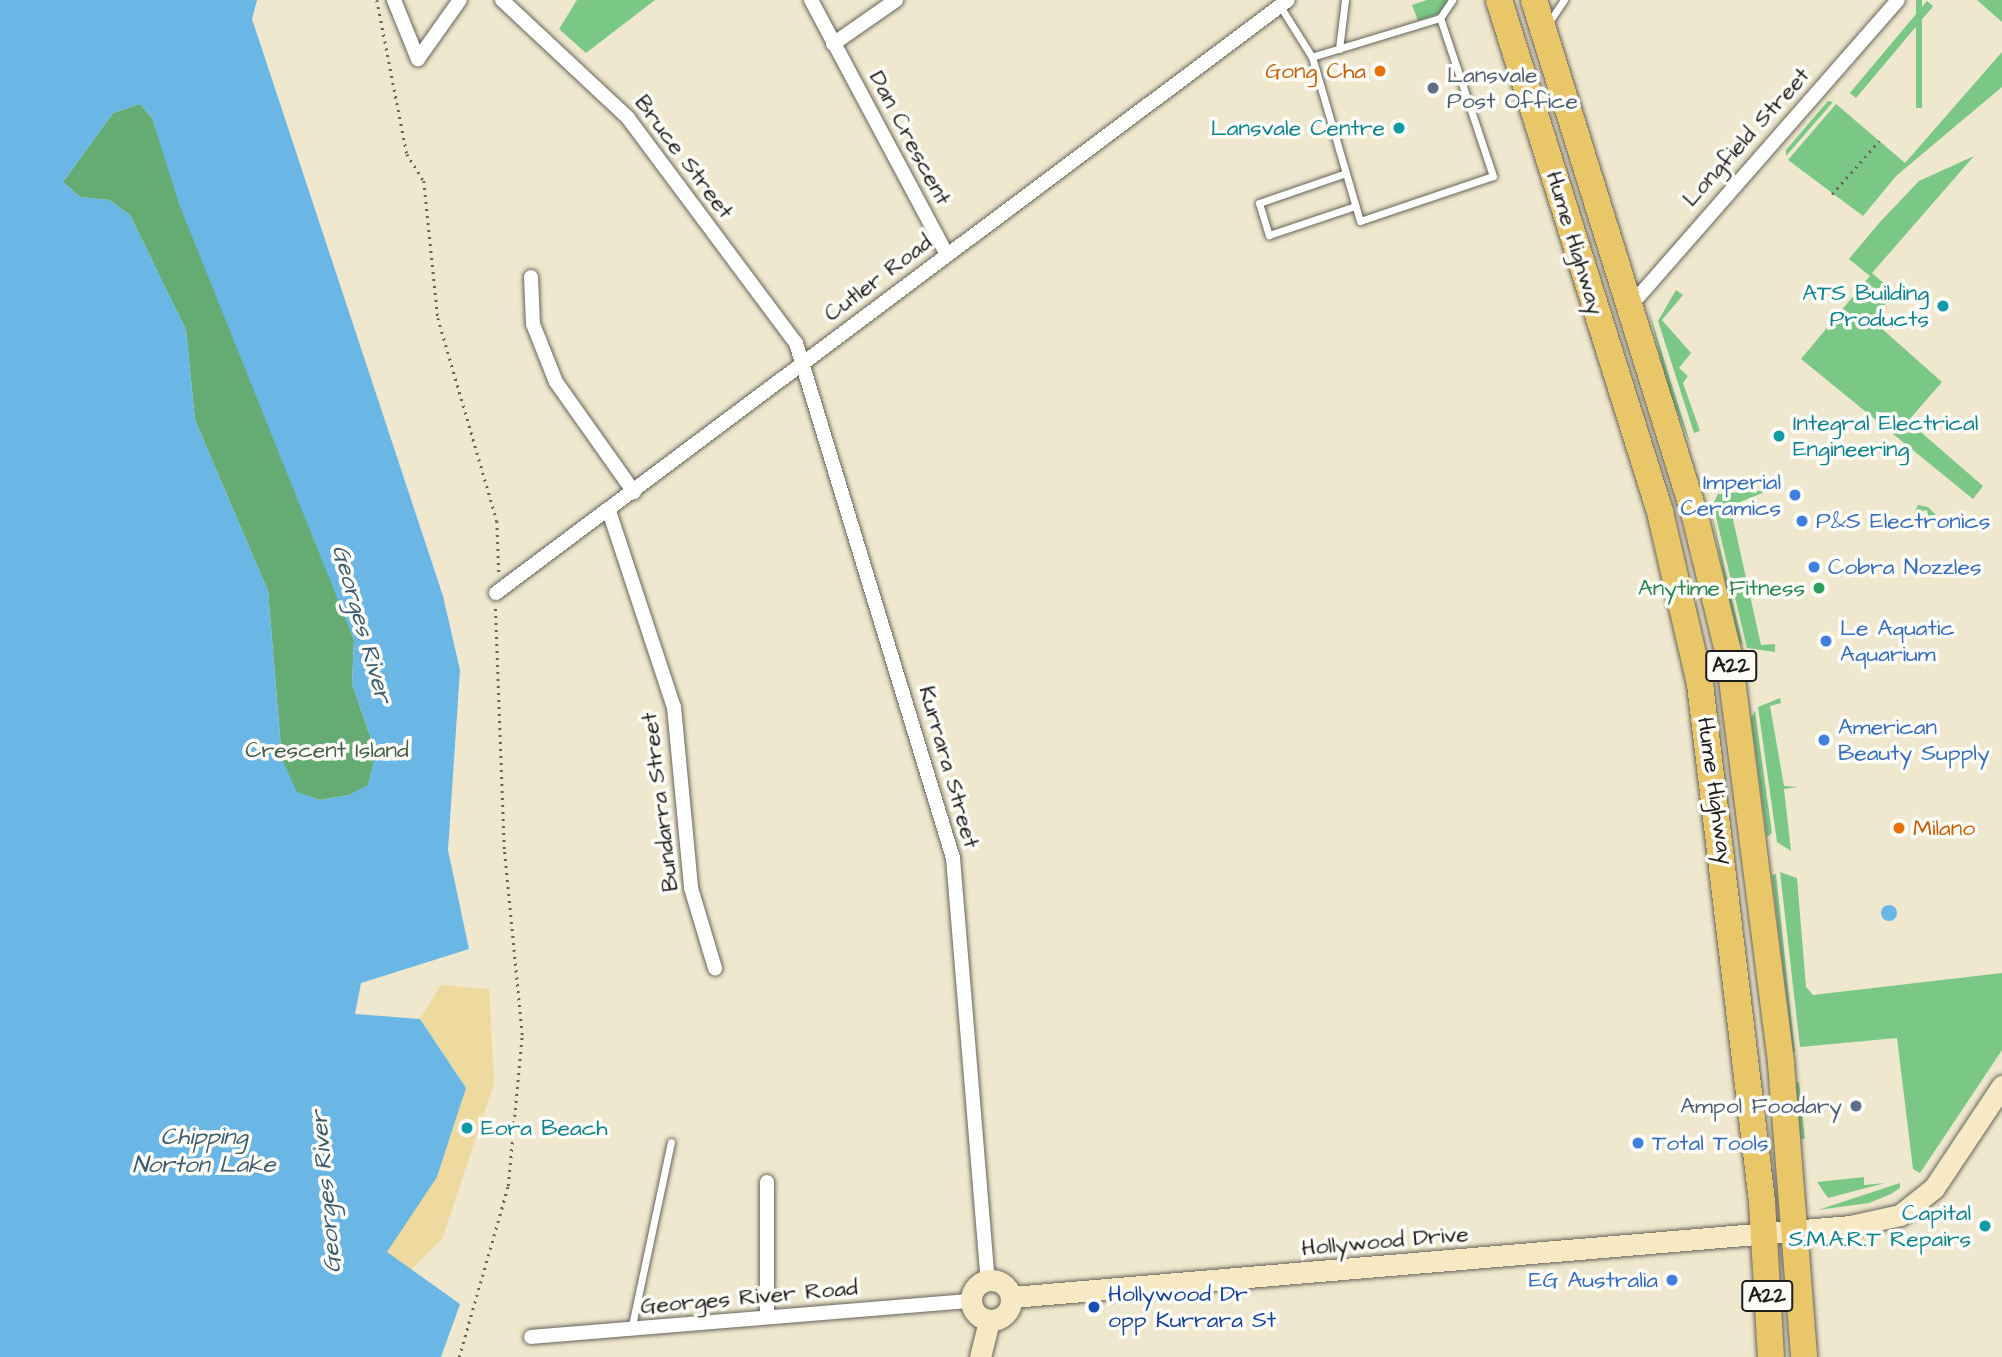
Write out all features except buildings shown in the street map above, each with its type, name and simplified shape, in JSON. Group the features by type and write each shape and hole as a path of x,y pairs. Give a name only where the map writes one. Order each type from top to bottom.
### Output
{"highway":[{"name":"Hume Highway","path":"1499,0 1682,598 1723,844 1764,1235 1771,1357"},
{"name":"Hume Highway","path":"1534,0 1695,516 1729,656 1753,818 1796,1232 1804,1357"}],"street":[{"path":"394,0 418,59 460,0"},
{"name":"Bruce Street","path":"502,0 628,118 796,343 802,365"},
{"name":"Dan Crescent","path":"811,0 947,255"},
{"path":"833,44 896,0"},
{"name":"Longfield Street","path":"1631,305 1898,0"},
{"name":"Cutler Road","path":"496,593 1284,3"},
{"path":"531,277 533,324 556,382 634,492"},
{"name":"Kurrara Street","path":"802,365 953,858 988,1280"},
{"name":"Bundarra Street","path":"609,511 674,707 691,888 715,968"},
{"name":"Hollywood Drive","path":"1012,1297 1850,1226 1910,1209 1946,1174 2002,1086"},
{"path":"767,1182 768,1315"},
{"path":"988,1280 1001,1282 1012,1297 1006,1314 989,1320 971,1301 978,1285 988,1280"},
{"name":"Georges River Road","path":"531,1337 631,1331 768,1315 971,1301"},
{"path":"980,1357 989,1320"}],"lane":[{"path":"1339,49 1345,0"},
{"path":"1312,57 1440,18 1452,0"},
{"path":"1543,30 1564,0"},
{"path":"1284,3 1312,57 1360,221 1493,176 1440,18"},
{"path":"1346,173 1259,202 1269,234 1355,206"},
{"path":"631,1331 671,1142"}],"path":[{"path":"377,0 407,154 424,181 438,318 497,521 496,593 504,849 522,1035 508,1186 459,1357"},
{"path":"1832,194 1879,141"}],"green space":[{"path":"577,0 655,0 586,53 559,29"},
{"path":"1427,0 1448,0 1443,12 1418,21 1412,5"},
{"path":"1916,0 1922,0 1922,108 1916,108"},
{"path":"1977,0 2002,0 2002,22"},
{"path":"1927,1 1933,6 1856,98 1850,93"},
{"path":"2002,52 2002,87 1896,176 1863,216 1788,160 1836,104 1905,163"},
{"path":"1828,101 1833,102 1786,156 1786,150"},
{"name":"Crescent Island","path":"140,104 152,118 354,640 352,684 376,753 368,786 349,795 320,800 296,792 282,760 268,591 195,420 186,330 130,215 109,200 80,197 63,182 113,113"},
{"path":"1974,156 1872,273 1895,293 1872,320 1942,382 1908,421 1983,486 1973,499 1801,359 1870,276 1849,259 1880,222 1919,181"},
{"path":"1676,290 1683,295 1662,320 1691,353 1679,368 1688,376 1683,383 1700,431 1694,433 1658,321"},
{"path":"1648,308 1692,449 1668,388"},
{"path":"1770,490 1730,506 1761,645 1775,644 1775,652 1747,648 1713,504 1718,494"},
{"path":"1918,505 1928,507 1942,521 1930,524 1927,510 1914,513"},
{"path":"1710,506 1743,645 1737,640"},
{"path":"1780,698 1781,703 1770,706 1784,786 1798,787 1784,789 1791,851 1777,842 1758,707"},
{"path":"1755,711 1772,833 1767,837 1751,718"},
{"path":"1780,872 1797,878 1806,987 1813,995 2002,973 2002,1050 1920,1173 1913,1169 1897,1038 1800,1047"},
{"path":"1776,874 1795,1052 1772,875"},
{"path":"1795,1082 1799,1082 1805,1139 1801,1139"},
{"path":"1864,1177 1864,1185 1885,1183 1828,1198 1817,1182"},
{"path":"1900,1183 1900,1188 1891,1194 1869,1203 1818,1210"}],"sand":[{"name":"Eora Beach","path":"441,985 489,989 494,1083 442,1239 411,1270 386,1252 437,1177 466,1088 420,1019"}],"water":[{"name":"Chipping Norton Lake","path":"0,0 257,0 252,19 443,596 460,670 448,850 469,949 361,983 355,1014 420,1019 466,1088 437,1177 387,1252 460,1304 441,1357 0,1357","holes":["140,104 152,118 179,204 354,640 352,684 376,753 368,785 349,795 320,800 297,792 282,760 268,591 195,420 186,330 130,215 109,200 80,197 63,182 113,113"]},
{"path":"1889,905 1895,907 1895,919 1889,921 1883,919 1881,913 1883,907"}],"place":[{"name":"Gong Cha","path":"1380,71"},
{"name":"Lansvale Post Office","path":"1433,88"},
{"name":"Lansvale Centre","path":"1399,128"},
{"name":"ATS Building Products","path":"1943,306"},
{"name":"Integral Electrical Engineering","path":"1779,436"},
{"name":"Imperial Ceramics","path":"1795,495"},
{"name":"P&S Electronics","path":"1802,521"},
{"name":"Cobra Nozzles","path":"1814,567"},
{"name":"Anytime Fitness","path":"1819,588"},
{"name":"Le Aquatic Aquarium","path":"1826,641"},
{"name":"American Beauty Supply","path":"1824,740"},
{"name":"Milano","path":"1899,828"},
{"name":"Ampol Foodary","path":"1856,1106"},
{"name":"Eora Beach","path":"467,1128"},
{"name":"Total Tools","path":"1638,1143"},
{"name":"Capital S.M.A.R.T Repairs","path":"1985,1226"},
{"name":"EG Australia","path":"1672,1280"},
{"name":"Hollywood Dr opp Kurrara St","path":"1094,1307"}],"water label":[{"name":"Georges River","path":"361,624"},
{"name":"Georges River","path":"327,1192"}]}
